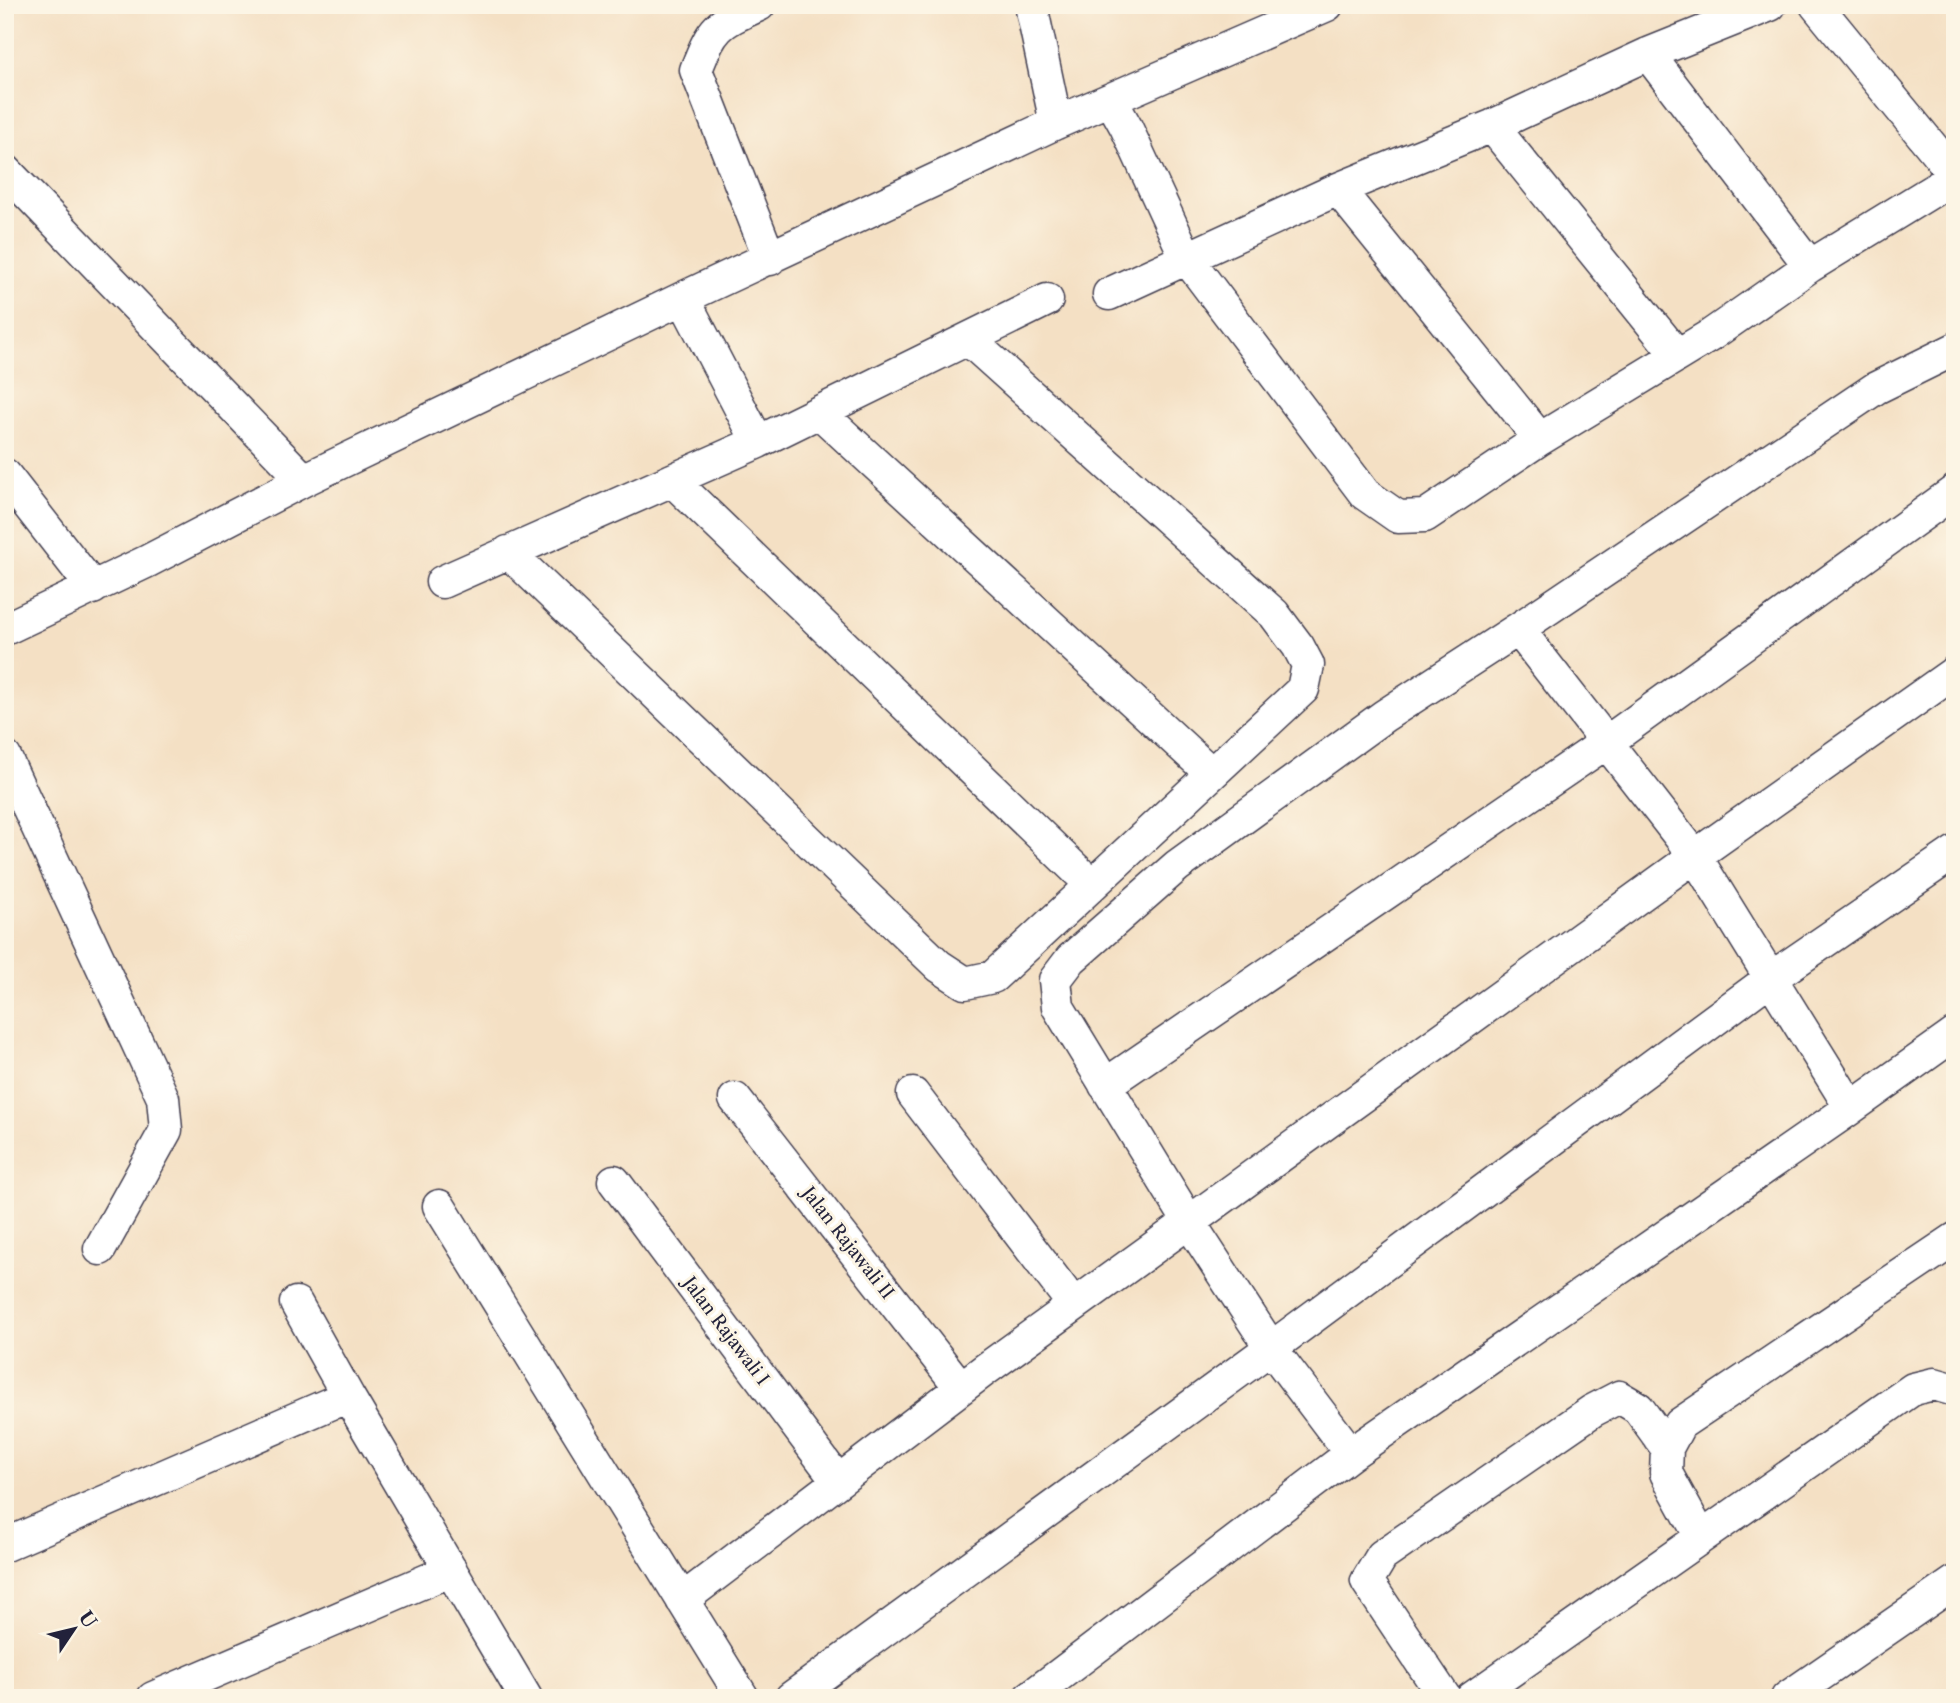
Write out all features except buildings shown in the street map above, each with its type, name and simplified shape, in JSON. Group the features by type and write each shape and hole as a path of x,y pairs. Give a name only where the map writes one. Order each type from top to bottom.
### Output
{"street":[{"path":"759,5 724,13 709,37 696,70 770,259"},
{"path":"1031,5 1056,123"},
{"path":"5,629 93,588 304,480 683,299 1056,123 1327,5"},
{"path":"1109,294 1338,189 1492,126 1648,54 1770,5"},
{"path":"1111,100 1186,257 1365,494 1398,517 1425,516 1540,439 1677,355 1810,266 1955,176 1816,5"},
{"path":"1648,54 1810,266"},
{"path":"1492,126 1677,355"},
{"path":"5,170 304,480"},
{"path":"1338,189 1540,439"},
{"path":"683,299 758,442"},
{"path":"442,582 758,442 1047,300"},
{"path":"509,552 939,966 965,983 993,977 1303,689 1308,665 1298,646 1274,614 968,339"},
{"path":"1351,1454 1271,1348 1189,1222 1058,1007 1055,980 1071,959 1177,866 1384,716 1518,629 1876,387 1955,349"},
{"path":"819,412 1210,774"},
{"path":"5,475 93,588"},
{"path":"672,480 1091,884"},
{"path":"1105,1085 1607,743 1955,491"},
{"path":"1518,629 1695,856 1851,1108"},
{"path":"682,1600 1074,1305 1695,856 1955,672"},
{"path":"5,757 163,1098 166,1130 100,1249"},
{"path":"790,1698 1271,1348 1770,978 1955,852"},
{"path":"1029,1698 1351,1454 1955,1034"},
{"path":"913,1094 1074,1305"},
{"name":"Jalan Rajawali II","path":"735,1099 961,1388"},
{"name":"Jalan Rajawali I","path":"614,1181 838,1481"},
{"path":"439,1206 743,1698"},
{"path":"1701,1537 1666,1472 1667,1448 1680,1424 1955,1239"},
{"path":"296,1303 526,1698"},
{"path":"1472,1698 1913,1389 1934,1384 1955,1390"},
{"path":"5,1545 348,1396"},
{"path":"1445,1698 1367,1581 1382,1556 1592,1411 1619,1397 1638,1408 1667,1448"},
{"path":"153,1698 452,1570"},
{"path":"1787,1698 1955,1582"}]}
